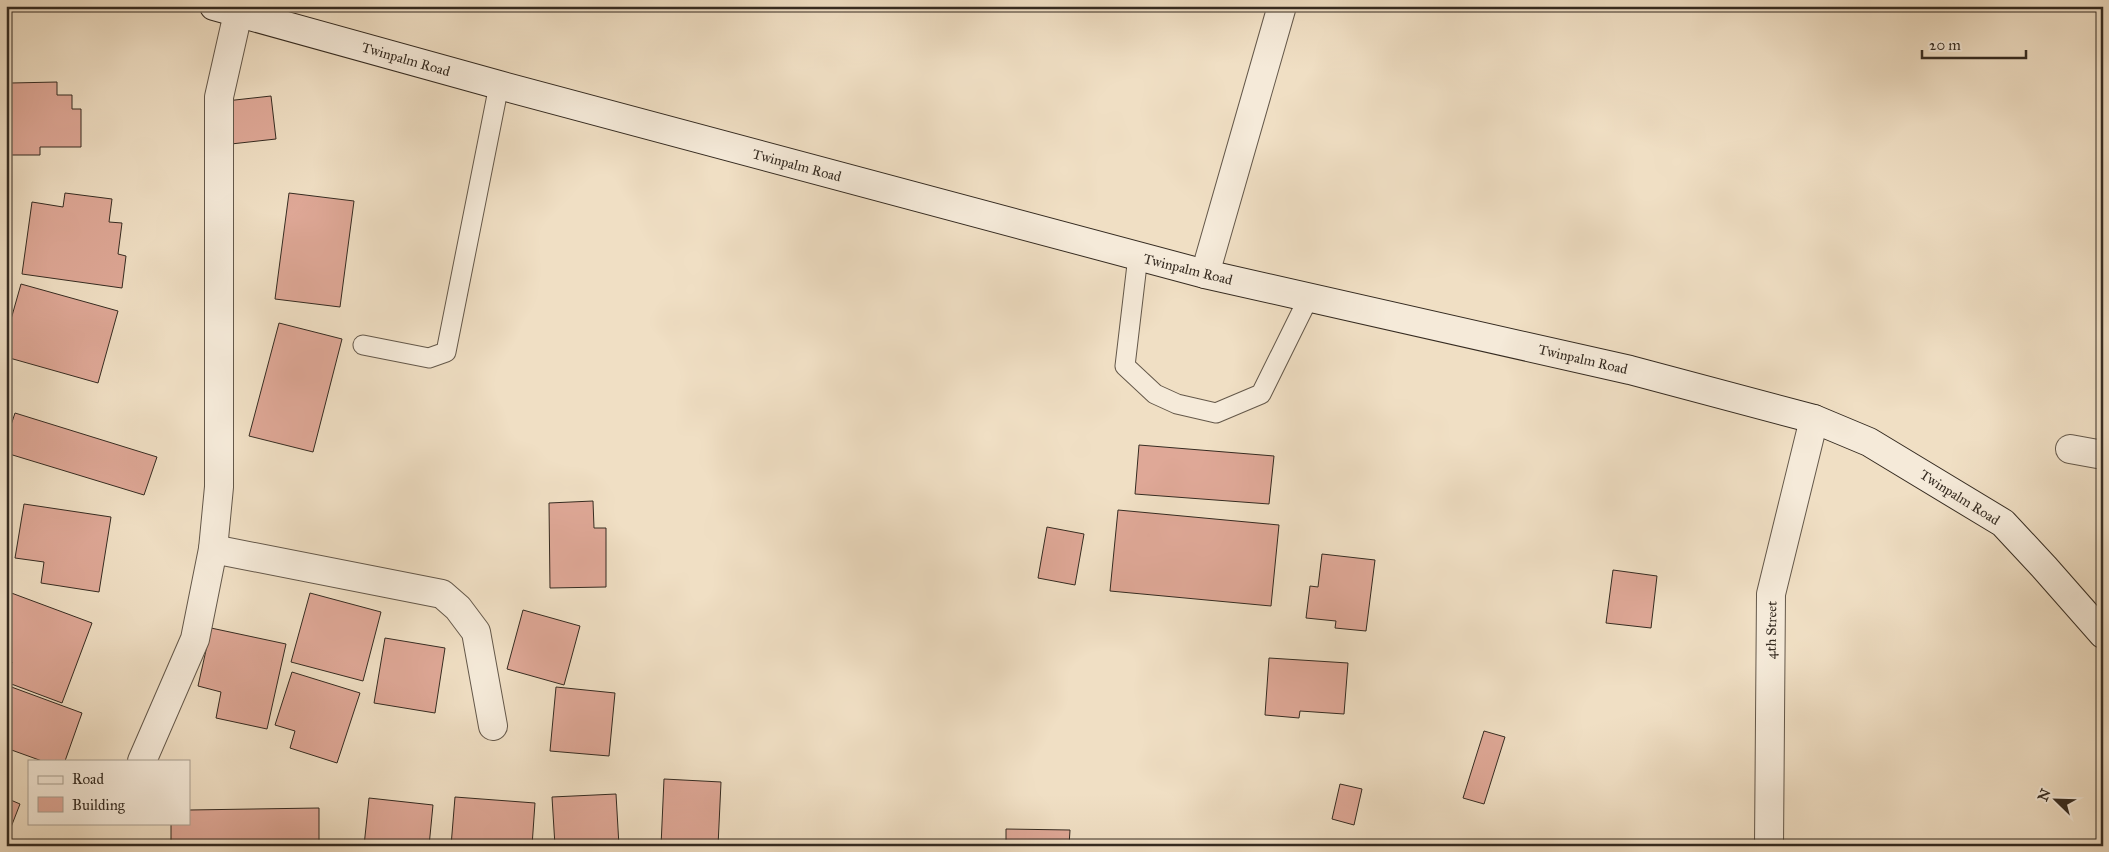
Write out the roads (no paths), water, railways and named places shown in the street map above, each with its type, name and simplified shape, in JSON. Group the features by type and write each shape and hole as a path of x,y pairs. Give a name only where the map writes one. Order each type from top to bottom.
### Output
{"main road":[{"path":"1205,274 1282,6"},
{"path":"142,760 195,640 213,548 219,487 220,97 226,9"},
{"name":"Twinpalm Road","path":"226,9 499,85 1205,274 1630,370 1814,419 1869,442 2003,523 2103,634"},
{"name":"4th Street","path":"1769,846 1771,594 1814,419"},
{"path":"2070,449 2103,455"},
{"path":"213,548 442,594 458,608 476,632 493,726"}],"lane":[{"path":"363,345 429,358 446,352 499,85"},
{"path":"1138,256 1125,366 1155,394 1177,404 1216,413 1261,394 1309,297"}]}
